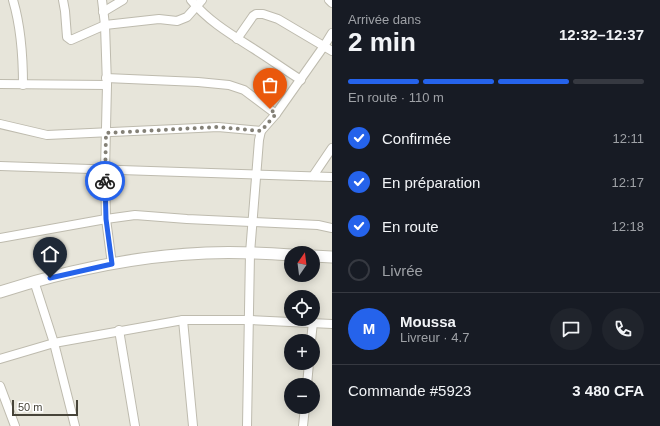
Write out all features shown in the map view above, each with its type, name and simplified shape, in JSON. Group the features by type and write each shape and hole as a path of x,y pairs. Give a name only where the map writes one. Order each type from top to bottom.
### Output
{"street":[{"path":"13,0 23,57 23,85"},
{"path":"63,0 67,37 69,39 76,38 105,25 159,20 177,21 187,17 196,2 230,35 301,80"},
{"path":"102,0 105,25 106,219 112,264"},
{"path":"103,12 123,0"},
{"path":"237,39 253,16 256,14 263,14 278,19 332,51"},
{"path":"247,426 250,253 255,174 259,140 261,131 276,114 301,80 332,32"},
{"path":"0,84 23,85 106,81 204,82 229,84 244,90 276,114"},
{"path":"0,124 47,135 204,127 261,131"},
{"path":"313,176 332,148"},
{"path":"0,166 105,171 332,177"},
{"path":"0,238 135,215 318,225 332,228"},
{"path":"0,292 34,281 112,264 183,255 250,253 284,255"},
{"path":"320,257 332,258"},
{"path":"34,281 54,343 75,426"},
{"path":"183,320 193,426"},
{"path":"0,359 54,343 119,330 183,320 284,321"},
{"path":"320,323 332,324"},
{"path":"119,330 135,426"},
{"path":"0,386 15,426"},
{"path":"303,426 304,414"}],"shaded area":[{"path":"0,0 332,0 332,426 0,426"}],"way so far":[{"path":"105,181 106,133 218,127 261,131 276,114 270,109"}],"route":[{"path":"50,278 112,264 106,219 105,181"}]}
